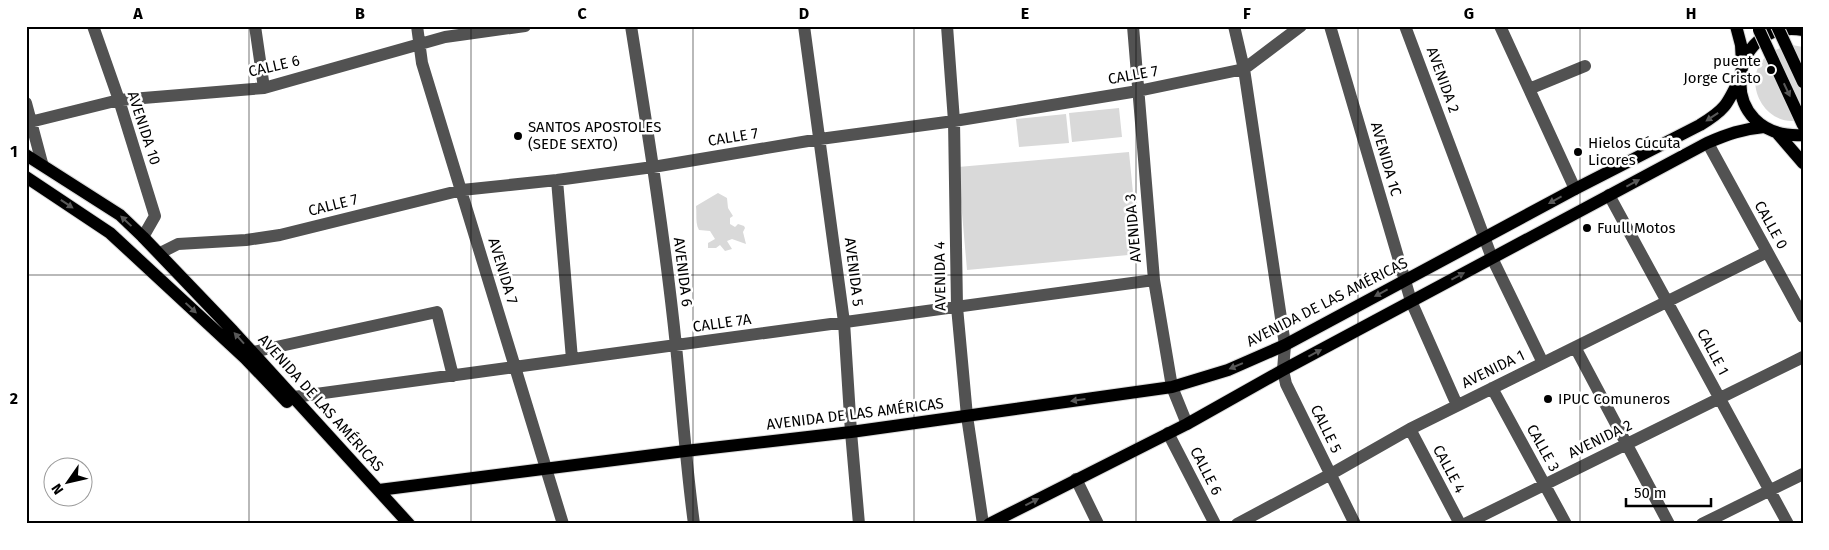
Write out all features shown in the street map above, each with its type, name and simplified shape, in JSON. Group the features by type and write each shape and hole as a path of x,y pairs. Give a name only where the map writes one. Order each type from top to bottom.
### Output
{"main road":[{"path":"1736,26 1741,45 1740,93 1745,106 1753,118 1764,127 1778,134 1790,136 1803,135"},
{"path":"1757,26 1803,125"},
{"path":"1777,26 1803,82"},
{"path":"1742,64 1754,44 1772,33 1786,29 1801,28"},
{"name":"AVENIDA DE LAS AMÉRICAS","path":"26,155 42,163 120,215 160,253 379,490 851,432 1172,387 1228,370 1285,345 1575,189 1684,134 1718,114 1729,102 1740,78"},
{"path":"989,524 1187,424 1411,301 1728,133 1745,128 1764,127"},
{"path":"1778,134 1803,163"},
{"name":"AVENIDA DE LAS AMÉRICAS","path":"26,177 110,233 245,358 351,470 399,524"},
{"path":"379,490 409,524"}],"street":[{"name":"AVENIDA 10","path":"93,26 119,100 155,216 143,237"},
{"path":"255,26 264,88"},
{"name":"AVENIDA 7","path":"418,26 422,63 563,524"},
{"name":"CALLE 6","path":"29,122 119,100 264,88 445,37 526,26"},
{"name":"AVENIDA 6","path":"631,26 653,167 676,345 685,451 694,524"},
{"name":"AVENIDA 5","path":"804,26 844,322 859,524"},
{"name":"AVENIDA 4","path":"947,26 954,121 957,307 967,416 983,524"},
{"name":"AVENIDA 3","path":"1133,26 1154,280 1172,387 1187,424"},
{"name":"CALLE 5","path":"1234,26 1244,69 1285,345 1283,370 1286,384 1355,524"},
{"name":"CALLE 7","path":"160,253 178,244 246,240 280,234 462,190 653,167 820,139 954,121 1138,91 1244,69 1301,26"},
{"name":"AVENIDA 1C","path":"1330,26 1411,301 1457,405"},
{"name":"AVENIDA 2","path":"1406,26 1492,258 1543,362"},
{"path":"1500,26 1575,189"},
{"path":"1529,89 1585,66"},
{"path":"26,103 29,122 42,163"},
{"name":"CALLE 0","path":"1711,149 1803,317"},
{"path":"557,180 572,359"},
{"name":"CALLE 1","path":"1608,196 1668,301 1788,524"},
{"name":"AVENIDA 1","path":"1237,524 1410,429 1767,252"},
{"name":"CALLE 7A","path":"294,397 1154,280"},
{"path":"253,352 437,312 453,376"},
{"path":"1575,346 1670,524"},
{"name":"AVENIDA 2","path":"1465,524 1803,357"},
{"name":"CALLE 3","path":"1492,388 1566,524"},
{"name":"CALLE 4","path":"1410,429 1460,524"},
{"name":"CALLE 6","path":"1168,433 1214,524"},
{"path":"1702,524 1803,474"},
{"path":"1076,479 1098,524"}],"shaded area":[{"path":"1792,45 1803,47 1803,119 1787,121 1773,115 1763,105 1757,92 1755,77 1760,63 1772,52"},
{"path":"1119,108 1122,137 1072,142 1069,113"},
{"path":"1066,114 1069,143 1019,147 1016,119"},
{"path":"1129,152 1139,254 967,270 958,167"},
{"path":"718,193 727,198 728,208 733,216 730,218 730,224 735,227 738,224 745,228 743,232 746,244 732,239 727,241 732,249 725,251 720,245 716,248 708,248 708,243 715,239 710,231 699,230 697,221 696,206"}],"place":[{"name":"puente Jorge Cristo","path":"1771,70"},
{"name":"SANTOS APOSTOLES (SEDE SEXTO)","path":"518,136"},
{"name":"Hielos Cúcuta Licores","path":"1578,152"},
{"name":"Fuull Motos","path":"1587,228"},
{"name":"IPUC Comuneros","path":"1548,399"}]}
